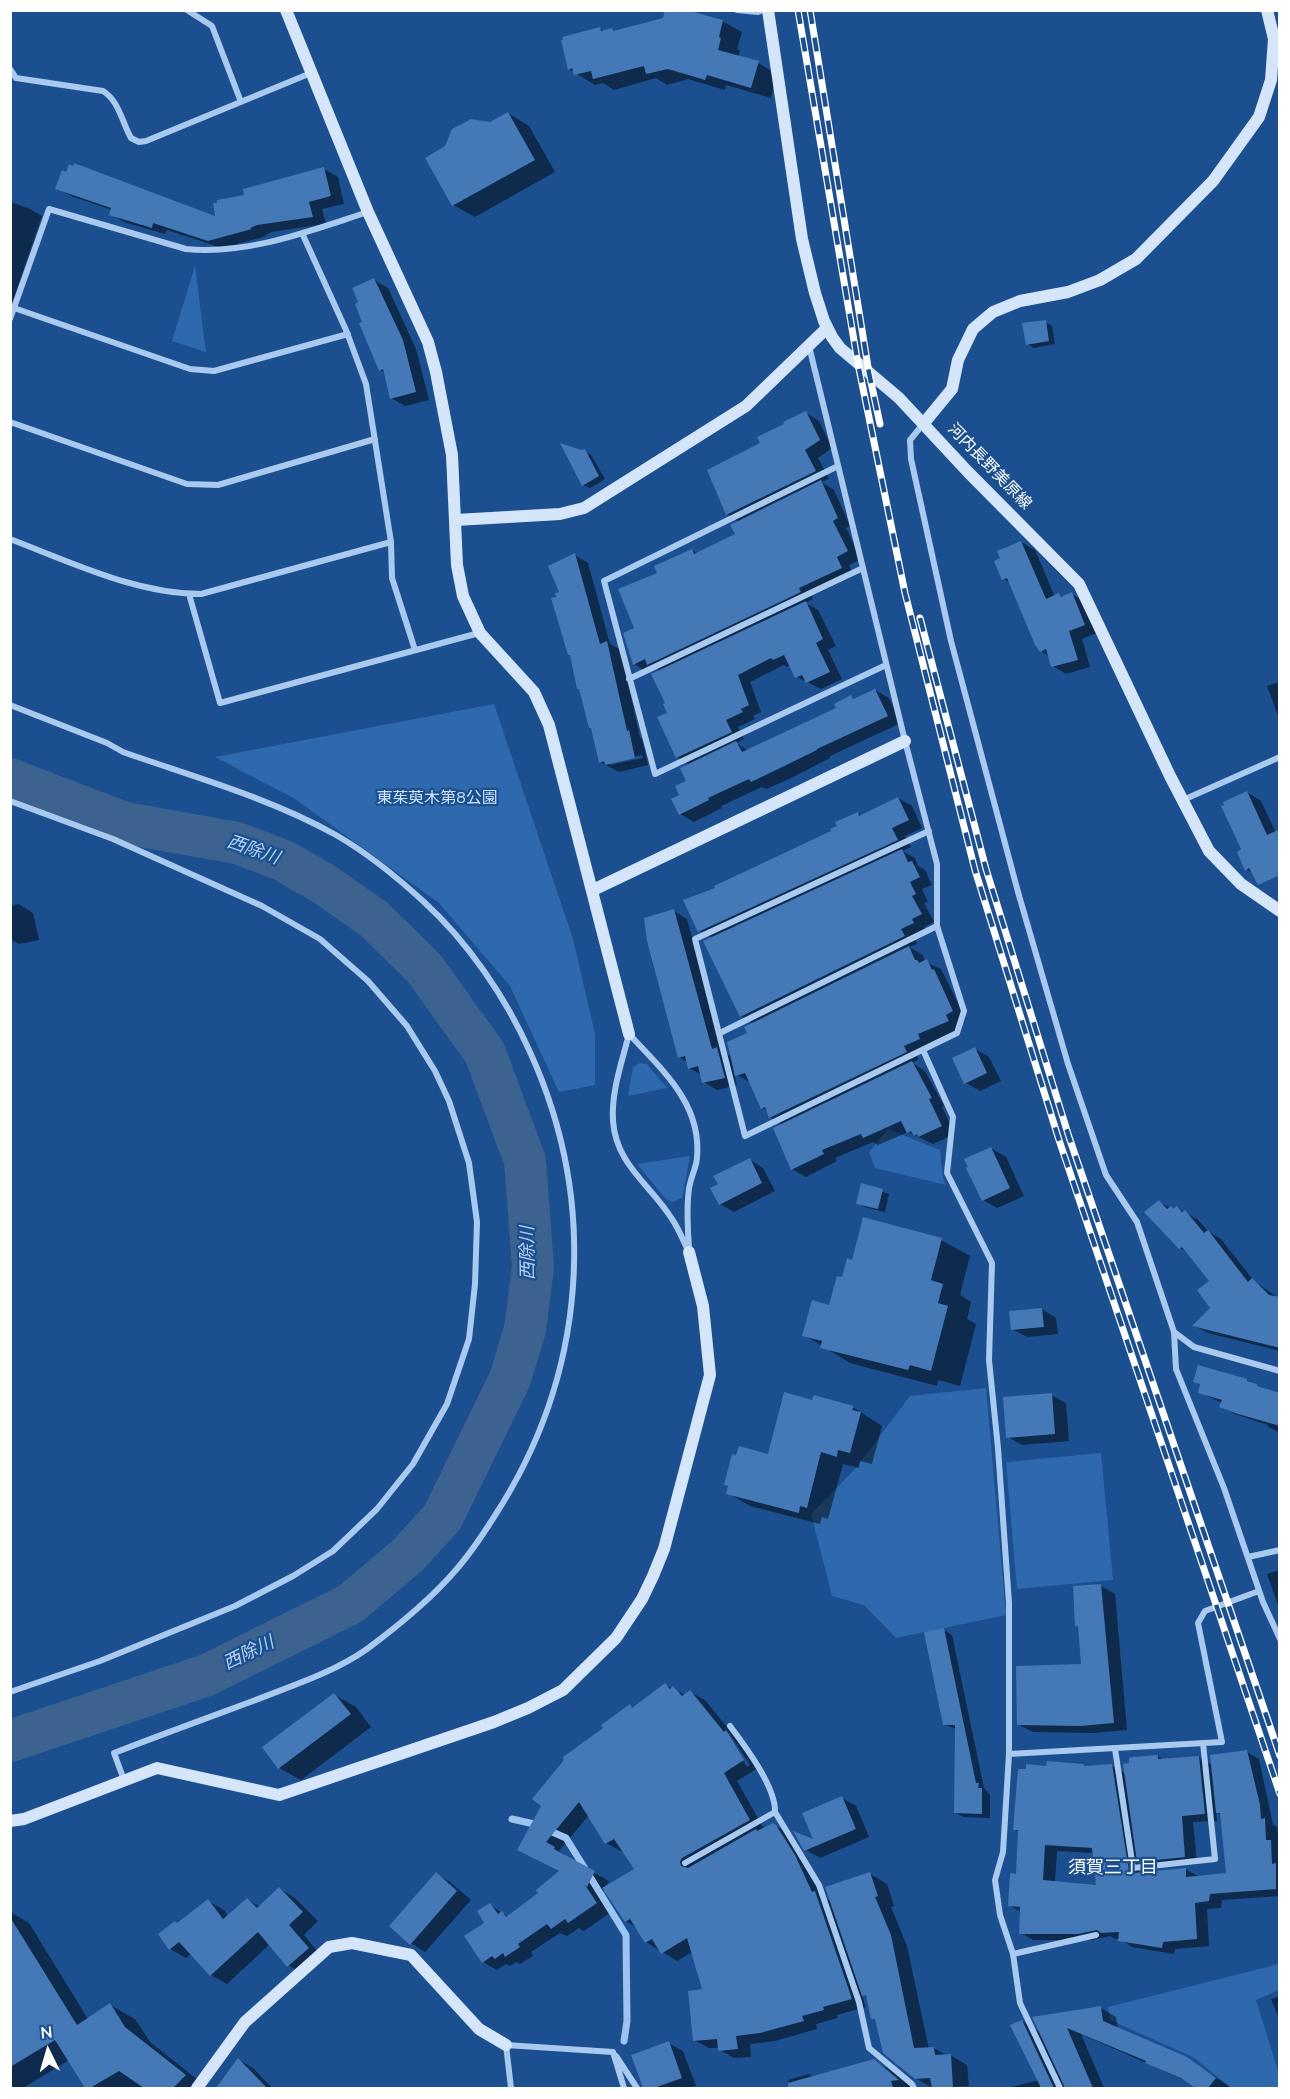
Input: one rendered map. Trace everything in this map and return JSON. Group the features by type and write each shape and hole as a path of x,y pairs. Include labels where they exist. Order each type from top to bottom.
{"street":[{"path":"187,10 212,26 241,102"},
{"path":"286,10 368,212 429,342 452,455 457,565 463,596 480,633 534,692 549,725 629,1034 679,1089 689,1108 697,1136 697,1159 689,1188 687,1215 689,1252"},
{"path":"737,10 744,12 763,10"},
{"name":"河内長野美原線","path":"768,10 802,239 815,293 827,328 840,348 890,389 1078,584 1209,851 1241,884 1280,911"},
{"path":"1267,10 1274,39 1271,80 1259,117 1213,181 1136,259 1100,280 1068,292 1020,301 993,312 973,329 958,360 952,389 910,440 911,459 951,641 1018,892 1068,1064 1106,1175 1137,1222 1174,1332 1176,1369 1224,1488 1259,1591 1280,1639"},
{"path":"10,69 16,78 103,91 115,102 132,138 139,142 312,73"},
{"path":"10,319 49,209 186,249 208,251 231,250 302,233 368,212"},
{"path":"302,233 348,334 366,384 391,542 392,578 415,650"},
{"path":"14,308 190,369 214,371 348,334"},
{"path":"456,520 560,514 584,508 746,406 827,328"},
{"path":"809,346 904,741 937,864 937,926 964,1011 957,1033 745,1136 695,939 928,831"},
{"path":"10,422 187,484 218,485 375,439"},
{"path":"838,466 604,581 655,774 886,666"},
{"path":"10,539 130,585 189,594 201,594 391,542"},
{"path":"629,679 863,568"},
{"path":"189,594 220,703 480,633"},
{"path":"10,705 107,743 123,752 259,800 309,822 338,836 367,856 425,903 472,956 518,1024 554,1110 571,1190 575,1240 574,1283 569,1329 558,1376 549,1408 533,1448 510,1493 472,1551 453,1573 402,1621 364,1650 331,1670 114,1753 124,1780"},
{"path":"593,890 904,741"},
{"path":"1182,800 1280,757"},
{"path":"10,801 112,838 262,906 320,939 360,974 407,1026 435,1071 449,1101 469,1163 477,1222 475,1284 469,1339 447,1404 413,1464 377,1509 333,1551 293,1576 235,1606 100,1661 10,1692"},
{"path":"720,1033 937,926"},
{"path":"10,1821 24,1819 158,1768 279,1795 502,1719 563,1690 616,1638 642,1599 664,1549 710,1375 704,1306 689,1252 672,1218 629,1167 618,1143 613,1121 615,1087 629,1034"},
{"path":"923,1050 953,1117 947,1173 992,1263 989,1360 1009,1603 1009,1754 1003,1852 995,1880 1000,1915 1013,1954 1020,2003 1060,2088"},
{"path":"1174,1332 1194,1347 1280,1371"},
{"path":"1248,1557 1280,1550"},
{"path":"1009,1754 1222,1742 1198,1623 1206,1611 1259,1591"},
{"path":"730,1726 750,1752 776,1801 775,1812 819,1885 859,2002 869,2048 914,2088"},
{"path":"1115,1749 1133,1868 1215,1859 1203,1743"},
{"path":"685,1863 775,1812"},
{"path":"1013,1954 1096,1935"},
{"path":"196,2088 245,2022 329,1947 352,1943 411,1955 478,2029 506,2045 613,2052"},
{"path":"506,2045 511,2088"},
{"path":"613,2052 624,2088"},
{"path":"613,2052 637,2088"}],"green space":[{"path":"195,266 206,352 172,341"},
{"name":"東茱萸木第8公園","path":"494,704 573,939 595,1034 595,1085 559,1092 510,986 439,903 295,799 215,757"},
{"path":"640,1063 647,1064 667,1088 628,1096 633,1067"},
{"path":"888,1129 940,1150 946,1185 875,1168 869,1152"},
{"path":"690,1156 682,1198 673,1202 666,1199 637,1164"},
{"path":"986,1388 1006,1615 896,1638 864,1605 832,1596 811,1514 855,1469 910,1396"},
{"path":"1101,1453 1113,1580 1017,1589 1006,1462"},
{"path":"1279,1964 1279,1990 1256,2000 1279,2074 1279,2088 1231,2088 1193,2057 1110,2020 1108,2007"}],"building":[{"path":"665,10 686,10 723,20 718,50 759,61 751,88 707,75 705,80 668,69 646,74 644,66 593,79 591,71 574,75 572,68 568,70 562,37 600,27 601,31 612,28 613,31 663,18"},
{"path":"508,112 535,160 452,206 425,158 445,146 452,129 471,119 490,122"},
{"path":"74,163 215,216 213,203 217,203 217,200 244,195 243,189 324,167 331,196 309,202 313,217 257,225 250,228 252,229 208,241 153,223 152,228 109,215 111,208 55,189 62,170 66,172 69,164 73,166"},
{"path":"374,278 403,340 416,392 390,399 383,369 379,371 359,323 362,322 355,304 358,302 352,288"},
{"path":"1046,320 1049,341 1026,345 1022,323"},
{"path":"806,411 820,440 805,450 816,471 726,515 707,470 760,443 757,437"},
{"path":"560,443 581,450 585,449 599,476 582,486"},
{"path":"821,480 838,518 833,521 848,551 837,557 842,568 799,588 801,592 647,665 645,659 633,665 623,633 634,628 618,589 657,573 654,566 692,549 694,554 735,534 730,525"},
{"path":"1021,541 1046,599 1059,593 1061,597 1072,592 1085,625 1069,631 1078,660 1051,667 1046,649 1040,652 1035,645 1007,578 1002,580 994,561 1000,558 997,551"},
{"path":"575,553 600,644 607,641 635,758 605,765 604,761 599,763 591,728 589,728 579,689 577,689 570,655 568,655 551,598 556,597 555,593 559,592 548,566"},
{"path":"806,601 823,639 816,643 830,672 806,683 802,675 795,678 784,655 773,660 771,658 738,675 749,705 741,709 743,712 726,720 732,732 676,758 657,717 667,713 663,704 665,703 651,674"},
{"path":"875,689 888,716 751,782 749,779 708,798 709,800 679,815 671,799 679,795 675,786 686,781 680,768 736,741 742,752 836,708 834,704 851,695 853,699"},
{"path":"1247,791 1267,835 1280,829 1280,875 1258,885 1249,868 1245,871 1237,852 1241,849 1221,806 1224,805 1223,802"},
{"path":"898,797 909,820 892,828 898,840 698,932 683,900 715,888 714,886 831,831 830,829 837,826 835,822 858,812 859,816"},
{"path":"902,849 908,862 912,861 920,877 910,882 916,894 912,896 922,914 912,919 914,923 901,929 905,936 740,1017 703,941"},
{"path":"674,909 712,1049 717,1047 725,1078 702,1083 698,1066 688,1069 685,1056 678,1058 647,941 644,918"},
{"path":"909,946 915,960 919,963 927,959 932,970 934,969 953,1011 946,1015 949,1021 918,1034 920,1039 904,1046 907,1052 769,1118 765,1107 761,1109 745,1073 735,1076 727,1042 747,1033 744,1027"},
{"path":"975,1047 987,1073 964,1084 952,1058"},
{"path":"912,1061 932,1098 929,1099 942,1126 918,1137 917,1134 914,1136 911,1131 907,1133 901,1121 863,1138 861,1134 822,1150 824,1154 791,1170 773,1128"},
{"path":"991,1147 1010,1188 982,1201 964,1159"},
{"path":"750,1158 762,1183 719,1205 710,1188 718,1184 713,1176"},
{"path":"861,1183 883,1189 878,1209 856,1204"},
{"path":"1159,1200 1167,1209 1177,1206 1182,1212 1185,1210 1204,1233 1208,1230 1248,1282 1252,1278 1269,1295 1280,1297 1280,1348 1192,1326 1210,1308 1197,1290 1209,1281 1182,1247 1179,1249 1144,1212"},
{"path":"863,1217 942,1238 931,1280 943,1284 938,1303 948,1306 931,1371 910,1365 908,1370 820,1348 822,1341 802,1336 812,1300 829,1305 837,1276 842,1277 847,1258 852,1260"},
{"path":"1042,1308 1044,1327 1011,1330 1009,1311"},
{"path":"1198,1365 1247,1379 1257,1386 1280,1393 1280,1426 1219,1407 1222,1400 1198,1393 1200,1384 1193,1382"},
{"path":"784,1392 812,1400 814,1395 854,1406 852,1410 861,1412 850,1453 838,1450 837,1457 821,1452 807,1508 800,1506 799,1513 726,1494 728,1486 724,1485 732,1454 736,1455 739,1446 768,1454"},
{"path":"1052,1393 1055,1434 1006,1438 1003,1397"},
{"path":"1101,1584 1114,1723 1080,1726 1017,1725 1016,1666 1081,1664 1078,1626 1075,1626 1073,1586"},
{"path":"944,1628 976,1783 979,1783 978,1788 982,1788 982,1814 954,1813 955,1725 943,1725 924,1632"},
{"path":"665,1683 670,1689 673,1686 682,1696 690,1690 724,1732 726,1730 744,1760 724,1773 750,1820 682,1858 681,1866 688,1868 756,1829 757,1831 773,1823 776,1825 795,1855 812,1892 815,1891 852,1999 802,2016 804,2021 760,2033 736,2036 738,2049 718,2051 717,2039 693,2041 688,1991 702,1989 687,1938 661,1954 652,1939 645,1943 630,1919 625,1922 602,1888 634,1869 614,1839 605,1844 579,1802 546,1842 555,1847 554,1849 595,1871 587,1887 585,1885 597,1903 568,1923 565,1919 551,1929 547,1924 518,1944 520,1947 505,1957 503,1953 495,1959 492,1956 482,1963 464,1936 484,1923 477,1911 490,1903 498,1914 502,1911 506,1917 538,1893 536,1890 559,1871 517,1850 541,1806 532,1799 564,1760 563,1757 603,1728 601,1725 630,1704 632,1708"},
{"path":"334,1693 351,1714 278,1769 262,1747"},
{"path":"1247,1750 1260,1805 1261,1819 1265,1818 1266,1840 1271,1840 1272,1864 1276,1863 1276,1889 1210,1894 1209,1901 1195,1903 1197,1939 1163,1942 1162,1948 1118,1941 1119,1932 1101,1933 1097,1930 1078,1934 1019,1934 1020,1907 1008,1906 1010,1873 1016,1874 1018,1830 1013,1830 1018,1769 1026,1769 1026,1764 1046,1766 1047,1761 1084,1764 1084,1766 1112,1764 1129,1871 1134,1873 1186,1868 1186,1877 1226,1873 1220,1813 1216,1813 1210,1755","holes":["1045,1845 1092,1848 1096,1885 1043,1880"]},
{"path":"1158,1755 1158,1759 1199,1756 1205,1814 1182,1816 1185,1857 1137,1862 1123,1764 1129,1763 1129,1758"},
{"path":"842,1796 856,1829 804,1851 793,1831 813,1839 802,1813"},
{"path":"436,1872 457,1891 410,1945 389,1926"},
{"path":"870,1872 878,1896 875,1897 891,1935 914,2048 934,2047 935,2055 951,2054 953,2088 932,2088 930,2078 915,2079 883,2053 875,2019 871,2019 866,1995 862,1996 825,1887"},
{"path":"279,1887 303,1912 289,1925 309,1948 287,1967 258,1932 210,1976 179,1942 169,1950 158,1934 175,1921 177,1923 208,1899 223,1919 247,1898 257,1908"},
{"path":"10,1917 77,2025 110,2003 125,2027 186,2075 173,2088 144,2088 119,2071 90,2088 85,2088 55,2040 10,2067"},
{"path":"1101,2006 1103,2021 1187,2057 1216,2078 1208,2088 1195,2088 1181,2078 1145,2063 1146,2061 1067,2028 1093,2088 1065,2088 1032,2017"},
{"path":"1022,2020 1054,2088 1041,2088 1010,2025"},
{"path":"669,2041 682,2078 654,2088 643,2088 631,2055"},
{"path":"238,2058 267,2088 216,2088"},
{"path":"874,2059 899,2080 891,2081 893,2088 788,2088 788,2083"}],"waterway":[{"name":"西除川","path":"10,779 125,823 237,843 284,861 324,884 374,919 424,968 485,1053 525,1161 533,1267 525,1329 510,1379 442,1518 407,1556 350,1604 207,1675 10,1741"},
{"path":"512,1819 534,1824 566,1838 626,1935 627,2021 624,2041"}],"railway":[{"path":"798,10 858,364 905,593 975,870 1059,1140 1280,1794"},
{"path":"810,10 869,373 880,424"},
{"path":"920,618 986,869 1069,1137 1280,1756"}],"district":[{"name":"須賀三丁目","path":"1113,1869"}]}
